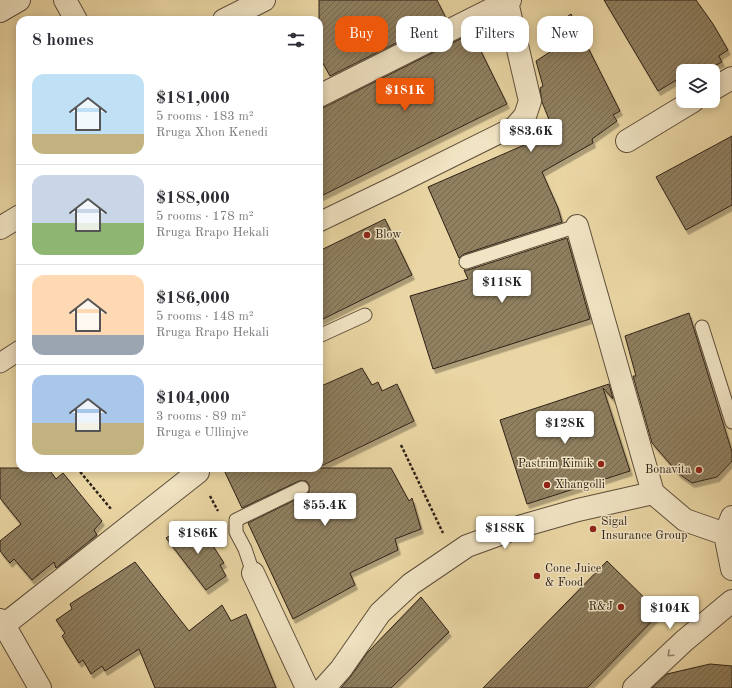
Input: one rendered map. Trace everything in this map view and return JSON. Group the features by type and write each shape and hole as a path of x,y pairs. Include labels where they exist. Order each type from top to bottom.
{"street":[{"path":"0,10 19,0"},
{"path":"65,0 74,16"},
{"path":"232,16 264,0"},
{"path":"323,94 508,1 530,101 525,116 517,125 323,220"},
{"path":"720,85 732,78"},
{"path":"628,140 681,108"},
{"path":"0,228 16,218"},
{"path":"577,226 653,493 685,520 728,526 732,568"},
{"path":"0,363 16,353"},
{"path":"40,688 2,623 126,529 195,472"},
{"path":"324,688 340,669 380,613 411,584 467,546 522,526 578,510 653,493"},
{"path":"252,573 307,688"},
{"path":"634,688 684,641 732,601"}],"lane":[{"path":"466,262 577,226"},
{"path":"323,334 365,315"},
{"path":"702,327 732,422"},
{"path":"252,573 245,549 236,532 236,520 302,488"}],"path":[{"path":"401,445 454,555"},
{"path":"80,472 126,529"},
{"path":"198,472 219,513"}],"building":[{"path":"319,0 437,0 445,16 396,16 396,43 388,47 388,16 335,16 335,52 378,52 330,76 323,63 323,16 319,16"},
{"path":"604,0 696,0 713,24 728,50 719,56 722,62 718,64 676,64 676,80 658,91"},
{"path":"461,39 461,52 481,52 507,104 323,195 323,107 434,52 453,52 453,43"},
{"path":"550,52 590,52 620,111 613,115 617,121 592,139 593,143 542,172 558,208 562,222 464,254 459,258 428,187 554,132 542,102 540,88 543,86 536,61"},
{"path":"732,136 732,205 686,230 656,177"},
{"path":"385,219 412,275 323,319 323,249"},
{"path":"567,238 590,319 433,369 410,296 468,279 464,270"},
{"path":"689,313 732,452 732,461 717,477 692,483 679,474 652,443 633,376 636,376 625,336"},
{"path":"362,368 372,385 378,382 382,391 397,384 414,421 323,465 323,385"},
{"path":"609,384 613,399 603,388 630,471 527,504 500,420"},
{"path":"0,468 16,468 16,472 51,472 56,479 63,473 102,521 94,530 97,535 56,568 54,562 32,580 14,559 10,563 0,551 0,541 21,524 0,498"},
{"path":"323,468 391,468 409,501 412,498 421,529 395,539 398,550 350,573 355,585 293,619 248,523 305,495 309,492 309,485 306,481 299,481 242,508 225,472 323,472"},
{"path":"192,522 202,538 206,535 224,563 220,565 226,576 206,590 166,538"},
{"path":"607,561 660,613 587,688 483,688"},
{"path":"135,562 189,631 222,605 231,621 246,614 276,688 155,688 139,649 105,671 102,666 91,674 83,660 79,663 62,636 65,633 56,620 72,609 70,604"},
{"path":"421,597 449,632 391,688 341,688 367,653"},
{"path":"710,664 732,666 732,688 652,688 667,674"}],"place":[{"name":"Blow","path":"367,235"},
{"name":"Pastrim Kimik","path":"601,464"},
{"name":"Bonavita","path":"699,470"},
{"name":"Xhangolli","path":"547,485"},
{"name":"Sigal Insurance Group","path":"593,529"},
{"name":"Cone Juice & Food","path":"537,576"},
{"name":"R&J","path":"621,607"}]}
